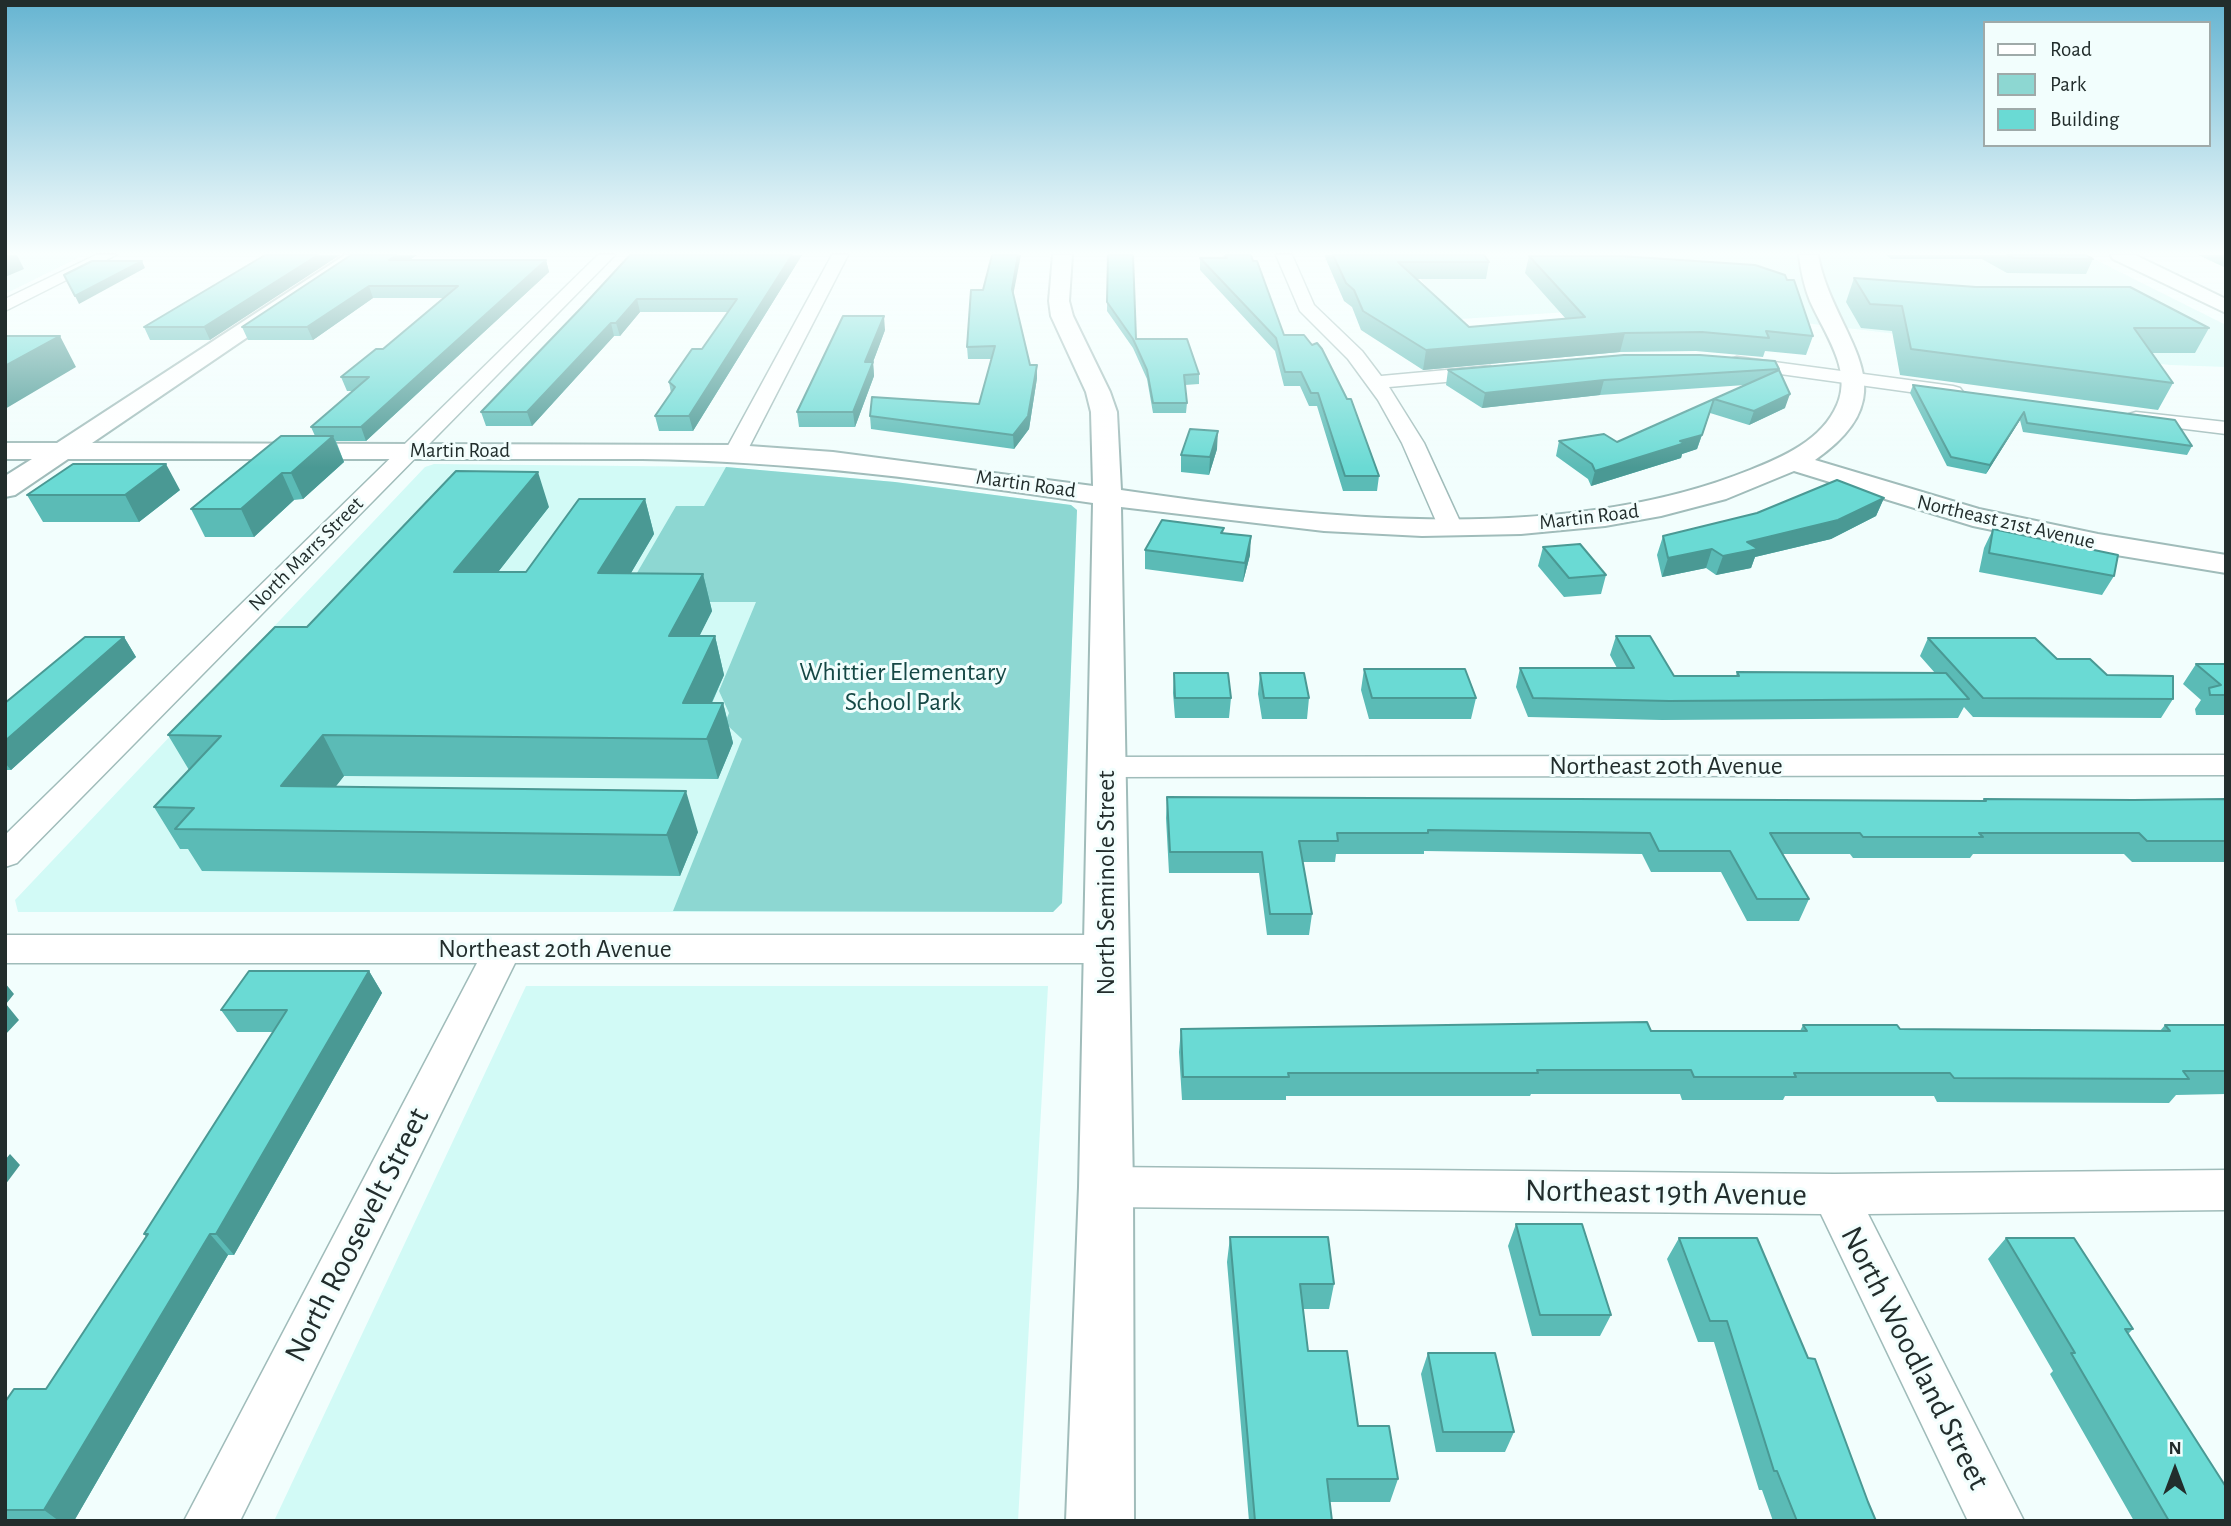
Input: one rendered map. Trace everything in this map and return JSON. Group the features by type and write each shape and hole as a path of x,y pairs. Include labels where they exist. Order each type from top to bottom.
{"street":[{"path":"5,489 251,326"},
{"name":"North Marrs Street","path":"5,855 535,326"},
{"path":"735,453 802,326"},
{"name":"North Seminole Street","path":"1067,326 1098,392 1104,412 1106,1186 1100,1521"},
{"path":"1326,326 1355,355 1377,382 1413,443 1451,528"},
{"path":"1833,326 1845,348 1854,377"},
{"path":"1720,362 1971,394"},
{"path":"1377,382 1504,371"},
{"name":"Martin Road","path":"5,452 410,450 735,453 887,466 1314,523 1451,528 1548,523 1644,510 1729,489 1815,447 1842,420 1853,396 1854,377"},
{"path":"2113,415 2226,428"},
{"name":"Northeast 21st Avenue","path":"1791,461 1973,517 2098,543 2226,564"},
{"name":"Northeast 20th Avenue","path":"1105,767 2226,765"},
{"name":"Northeast 20th Avenue","path":"5,949 1106,949"},
{"name":"North Roosevelt Street","path":"211,1521 503,949"},
{"name":"Northeast 19th Avenue","path":"1106,1186 1834,1194 2226,1190"},
{"name":"North Woodland Street","path":"1834,1194 1997,1521"}],"shaded area":[{"path":"1831,326 2226,326 2226,367 2170,365"},
{"path":"434,464 726,467 895,482 1071,505 1077,510 1062,903 1053,912 18,912 15,900 425,467"},
{"path":"526,986 1048,986 1018,1521 274,1521"}],"green space":[{"name":"Whittier Elementary School Park","path":"726,467 895,482 1071,505 1077,510 1062,903 1053,912 673,911 742,739 725,723 729,713 719,691 756,602 620,602 676,506 704,506"}],"building":[{"path":"145,326 205,326 204,327"},
{"path":"243,326 308,326 307,327"},
{"path":"410,326 473,326 361,427 311,427 369,377 341,377 376,349 383,349"},
{"path":"564,326 608,326 527,412 481,412"},
{"path":"718,326 746,326 689,416 655,416 675,387 669,382 692,349 702,349"},
{"path":"838,326 880,326 865,362 873,362 853,412 797,412"},
{"path":"968,326 1021,326 1030,365 1037,365 1028,416 1013,435 870,416 872,397 979,404 995,346 967,347"},
{"path":"1124,326 1136,326 1136,339 1187,339 1199,374 1184,375 1187,403 1153,403 1147,370"},
{"path":"1265,326 1281,326 1284,335 1304,335 1312,345 1317,343 1322,349 1347,399 1351,399 1379,476 1345,476 1318,393 1311,393 1301,372 1285,372 1276,338"},
{"path":"1388,326 1810,326 1813,336 1766,331 1769,338 1702,332 1625,333 1426,350"},
{"path":"1906,326 2209,328 2134,328 2173,383 1911,349"},
{"path":"5,336 60,336 5,366"},
{"path":"1624,355 1700,355 1775,361 1779,369 1604,380 1485,393 1448,370"},
{"path":"1779,370 1790,394 1754,411 1714,399 1702,435 1680,441 1685,443 1595,471 1592,464 1559,441 1604,434 1617,442"},
{"path":"1913,385 2175,420 2192,446 2027,423 2024,412 1990,465 1951,457"},
{"path":"1190,429 1218,431 1210,457 1181,455"},
{"path":"281,436 333,436 291,473 282,473 241,509 191,509"},
{"path":"73,464 166,464 125,495 27,495"},
{"path":"456,471 538,472 454,572 526,572 579,499 645,499 598,573 703,574 669,636 715,636 683,703 723,703 707,739 323,735 281,786 686,791 667,835 175,829 194,808 154,807 221,736 168,735 275,627 307,627"},
{"path":"1837,480 1884,498 1838,520 1747,542 1758,549 1723,556 1712,549 1668,558 1663,536 1757,513"},
{"path":"1162,520 1224,528 1221,533 1251,536 1245,563 1145,550"},
{"path":"1993,529 2118,555 2114,576 1989,553"},
{"path":"1580,544 1606,575 1569,578 1543,547"},
{"path":"1616,636 1650,636 1674,676 1739,676 1737,672 1946,673 1969,699 1669,701 1533,698 1520,668 1634,668"},
{"path":"85,637 124,637 5,741 5,703"},
{"path":"1928,638 2035,638 2057,659 2090,659 2107,675 2173,676 2173,699 1983,698"},
{"path":"2196,664 2226,664 2226,695 2210,695 2209,688 2221,685"},
{"path":"1364,669 1465,669 1476,698 1372,698"},
{"path":"1174,673 1228,673 1231,698 1175,698"},
{"path":"1260,673 1304,673 1309,698 1264,698"},
{"path":"1167,797 1986,801 1984,799 2226,799 2226,841 2147,841 2139,833 1979,833 1983,837 1863,837 1860,833 1770,833 1809,899 1757,899 1730,851 1659,851 1650,833 1428,830 1428,833 1337,833 1338,841 1299,841 1312,914 1270,914 1262,852 1170,852"},
{"path":"249,971 369,971 216,1234 210,1234 44,1510 5,1510 5,1402 14,1389 46,1389 148,1234 144,1234 287,1010 221,1010"},
{"path":"1647,1022 1651,1031 1807,1031 1803,1025 1897,1025 1900,1029 2170,1031 2165,1025 2226,1025 2226,1071 2183,1071 2189,1079 1954,1078 1950,1073 1794,1073 1796,1077 1694,1077 1691,1070 1288,1073 1289,1077 1183,1077 1181,1029"},
{"path":"1516,1224 1582,1224 1611,1315 1540,1315"},
{"path":"1230,1237 1328,1237 1334,1284 1300,1284 1308,1351 1347,1351 1358,1426 1389,1426 1398,1479 1327,1479 1332,1521 1255,1521"},
{"path":"1679,1238 1757,1238 1808,1358 1815,1359 1876,1521 1797,1521 1777,1471 1774,1471 1727,1321 1710,1321"},
{"path":"2006,1238 2074,1238 2133,1329 2125,1329 2226,1487 2226,1521 2169,1521 2071,1353 2075,1353"},
{"path":"1428,1353 1495,1353 1514,1432 1443,1432"}]}
